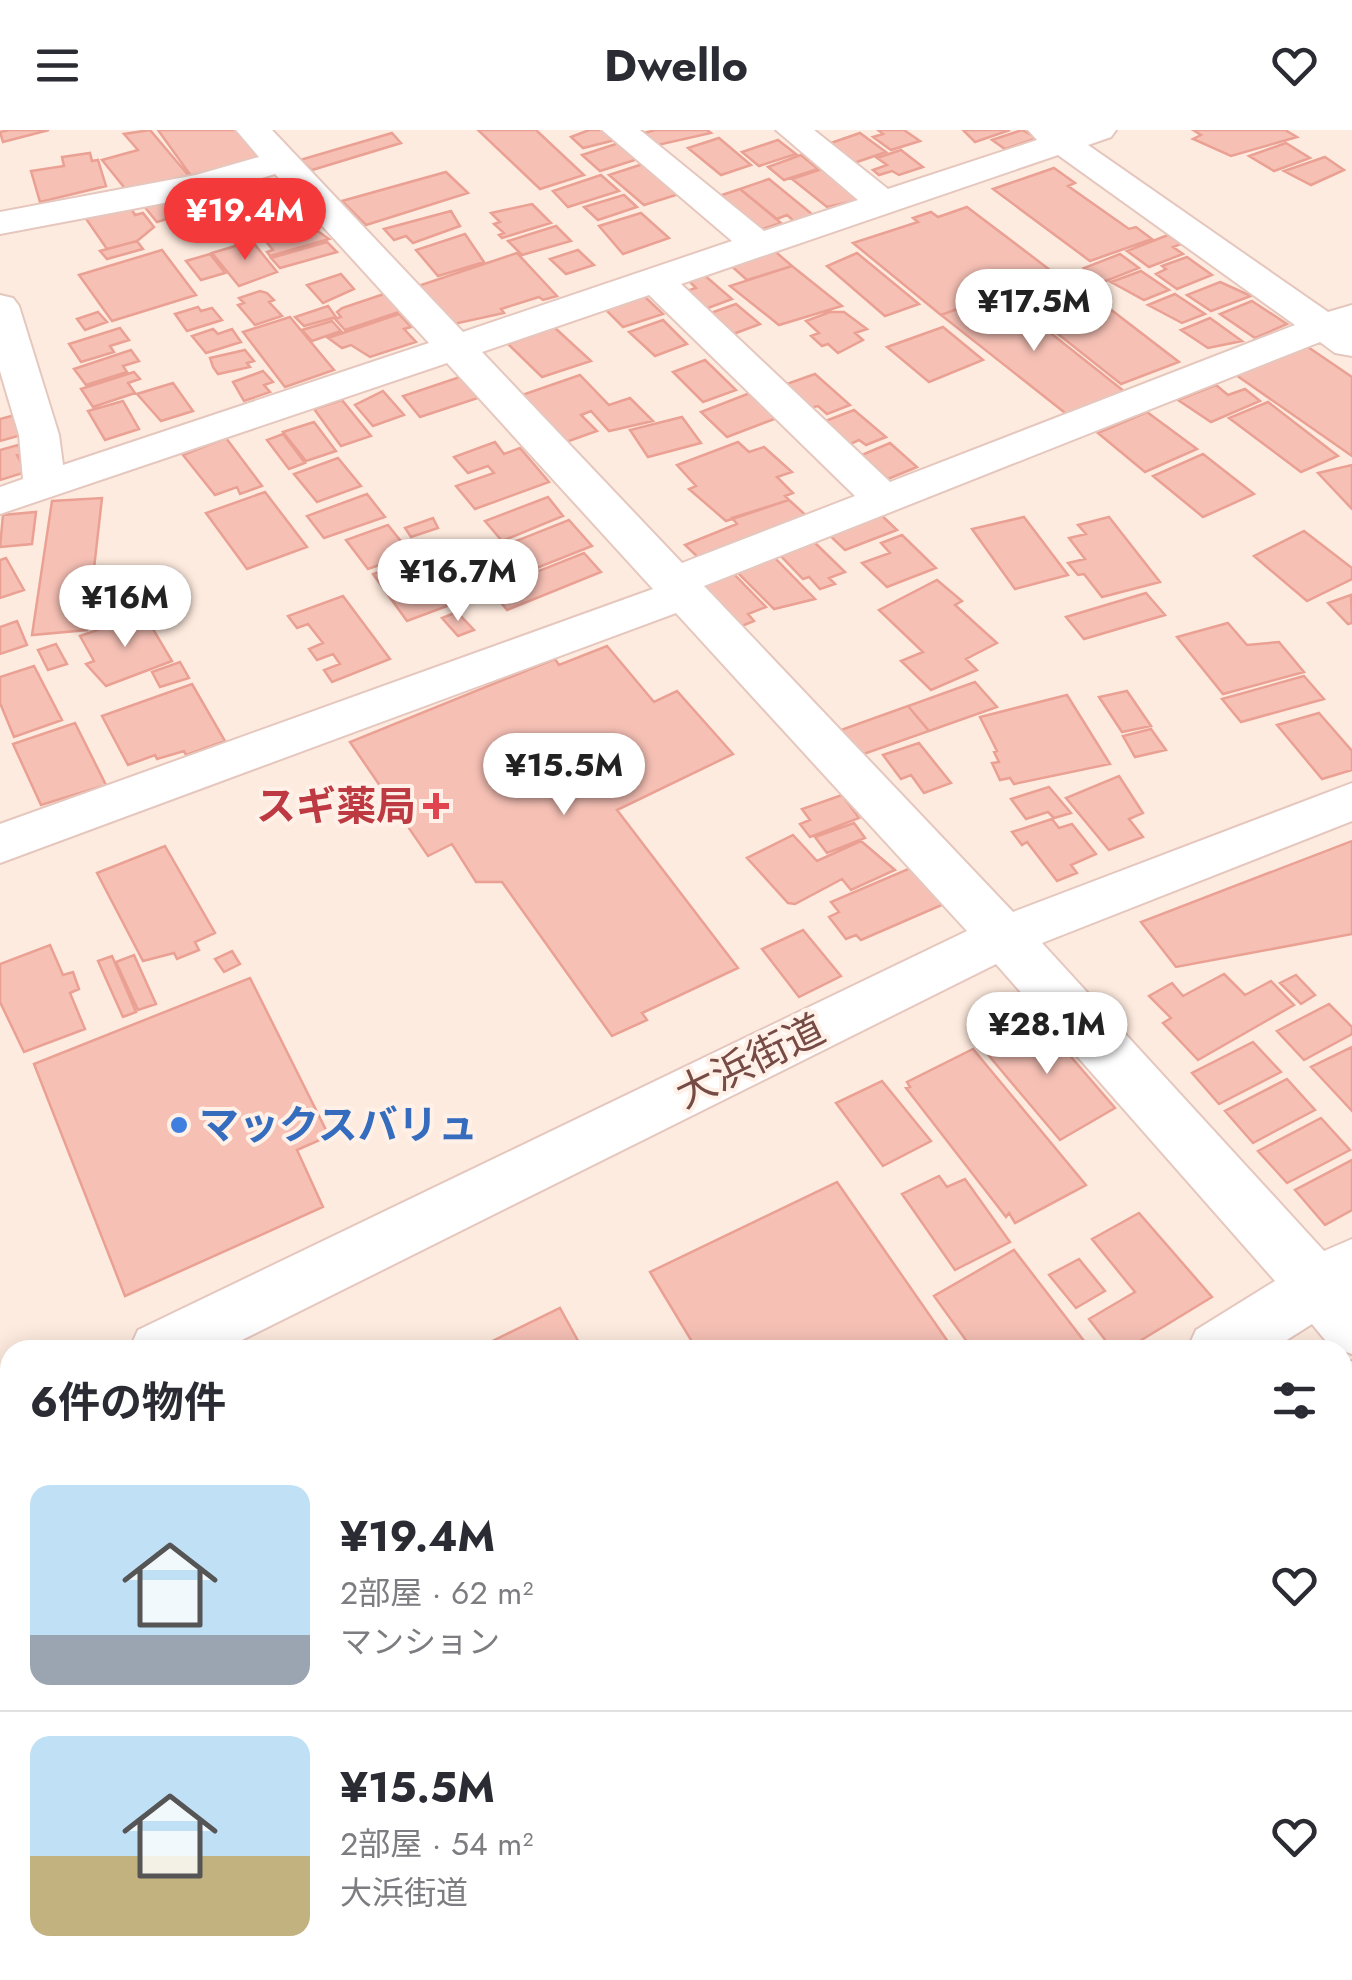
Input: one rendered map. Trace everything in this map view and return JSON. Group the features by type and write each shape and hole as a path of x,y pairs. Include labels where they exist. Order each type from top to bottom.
{"street":[{"path":"253,130 1002,938 1340,1294 1240,1340"},
{"path":"619,130 760,246"},
{"path":"812,133 886,204"},
{"path":"0,501 886,204 1069,134 1343,330"},
{"path":"0,223 201,185 283,161"},
{"path":"656,280 884,500"},
{"path":"0,306 39,435 45,488"},
{"path":"0,844 678,588 884,500 1343,330"},
{"name":"大浜街道","path":"180,1340 1002,938 1352,801"}],"building":[{"path":"49,130 3,142 0,132"},
{"path":"150,130 189,176 128,192 102,160 138,150 124,134"},
{"path":"158,130 236,130 264,160 194,180"},
{"path":"478,130 536,130 584,175 540,189"},
{"path":"589,130 605,130 615,140 583,148 571,137"},
{"path":"878,130 904,130 920,141 891,150 873,137 883,134"},
{"path":"963,130 1010,130 975,142"},
{"path":"1022,130 1037,138 1005,149 992,140"},
{"path":"1193,130 1285,130 1297,137 1231,156 1193,139 1201,135"},
{"path":"392,133 401,143 312,170 300,160"},
{"path":"644,133 711,133 658,145"},
{"path":"860,133 886,152 854,163 828,144"},
{"path":"719,138 751,165 721,175 688,148"},
{"path":"778,140 796,154 759,166 742,152"},
{"path":"619,143 638,159 600,171 582,155"},
{"path":"1286,143 1310,158 1274,171 1249,156"},
{"path":"901,150 923,167 899,175 892,171 879,175 873,170 887,165 877,158"},
{"path":"90,153 92,161 98,160 106,186 40,202 31,171 64,166 62,157"},
{"path":"801,155 818,169 784,180 768,167"},
{"path":"1325,157 1344,170 1311,185 1284,171"},
{"path":"643,164 679,194 644,205 609,175"},
{"path":"1054,168 1075,183 1068,186 1129,229 1136,227 1152,239 1090,261 993,189"},
{"path":"822,169 863,199 827,207 792,179"},
{"path":"446,172 468,193 366,225 342,201"},
{"path":"601,175 619,191 568,207 553,191"},
{"path":"255,177 266,189 215,204 203,189"},
{"path":"769,179 813,215 794,221 787,215 777,219 740,189"},
{"path":"277,189 297,204 228,224 213,207"},
{"path":"740,189 781,223 762,229 719,196"},
{"path":"624,195 637,207 598,220 584,207"},
{"path":"169,197 183,214 157,222 143,205"},
{"path":"532,204 551,223 502,238 499,235 504,233 494,224 500,222 491,213"},
{"path":"129,205 135,215 143,213 154,227 137,241 107,249 82,213"},
{"path":"967,207 1054,273 941,315 853,243 918,222 913,218 931,212 938,217"},
{"path":"288,209 301,224 257,237 245,222"},
{"path":"451,211 460,226 413,243 406,236 394,240 384,229"},
{"path":"641,213 669,238 623,254 599,226"},
{"path":"309,225 329,239 270,256 267,252 273,250 263,238"},
{"path":"556,226 571,241 522,255 508,241"},
{"path":"465,234 484,262 438,276 416,250"},
{"path":"1168,235 1181,244 1173,247 1183,254 1149,267 1127,251"},
{"path":"137,241 143,249 107,259 100,251"},
{"path":"252,241 277,272 239,286 212,253"},
{"path":"327,242 337,252 280,268 271,258"},
{"path":"770,247 792,266 747,280 727,262"},
{"path":"162,250 196,295 112,321 79,275"},
{"path":"578,250 594,265 566,274 550,259"},
{"path":"517,253 557,296 543,300 539,297 501,309 504,313 454,324 418,286"},
{"path":"857,253 919,304 885,316 827,266"},
{"path":"210,254 225,273 201,280 186,261"},
{"path":"1120,254 1139,268 1103,282 1084,268"},
{"path":"1187,257 1212,275 1177,289 1156,274 1166,269 1162,266"},
{"path":"792,266 842,306 779,325 730,286"},
{"path":"1141,271 1169,290 1144,300 1111,282"},
{"path":"341,274 354,289 323,303 307,285"},
{"path":"703,274 732,299 700,311 680,293 696,288 688,280"},
{"path":"1058,277 1064,282 1071,279 1179,362 1121,384 1009,295"},
{"path":"1220,282 1251,296 1211,311 1187,295"},
{"path":"260,291 274,300 269,302 282,316 255,325 238,305 244,303 239,298"},
{"path":"1000,293 1125,392 1069,416 941,315"},
{"path":"384,294 405,310 345,330 335,319 341,317 337,312 342,308"},
{"path":"1175,294 1205,314 1182,323 1148,305"},
{"path":"644,296 663,314 623,327 605,309"},
{"path":"1252,301 1287,324 1255,338 1220,314"},
{"path":"736,304 760,324 728,336 705,315"},
{"path":"328,306 336,317 304,326 295,317"},
{"path":"198,307 201,311 212,308 222,320 187,331 175,314"},
{"path":"98,312 107,322 85,330 77,319"},
{"path":"830,312 844,312 867,329 855,333 863,340 838,353 828,344 822,346 811,336 819,333 806,321"},
{"path":"399,314 411,327 404,329 416,342 370,357 351,345 342,348 328,338"},
{"path":"290,317 334,370 285,387 243,332"},
{"path":"1210,318 1242,341 1208,348 1181,330"},
{"path":"663,320 687,344 655,356 629,332"},
{"path":"332,321 341,331 312,341 302,330"},
{"path":"554,327 591,361 542,377 508,344"},
{"path":"943,327 983,360 929,382 887,347"},
{"path":"120,328 129,340 110,346 114,352 81,362 69,344"},
{"path":"213,329 218,334 232,329 241,342 206,353 192,336"},
{"path":"1305,345 1352,377 1352,456 1236,375"},
{"path":"131,350 139,361 123,366 127,372 86,385 74,369"},
{"path":"245,350 254,361 247,363 250,367 218,374 213,367 210,358"},
{"path":"705,360 736,390 703,402 673,372"},
{"path":"263,371 273,382 264,385 270,392 244,401 233,382"},
{"path":"134,372 140,379 128,383 135,393 93,407 81,389"},
{"path":"815,374 850,405 827,414 818,406 810,408 784,385"},
{"path":"580,375 609,405 630,398 653,421 609,431 591,411 581,415 597,431 566,442 522,395"},
{"path":"460,377 478,398 420,417 403,396"},
{"path":"173,383 193,411 161,421 137,394"},
{"path":"1216,385 1228,395 1245,389 1260,401 1211,422 1178,400"},
{"path":"383,391 404,415 373,426 355,405"},
{"path":"750,393 777,418 727,437 701,412"},
{"path":"342,400 371,436 341,446 314,409"},
{"path":"123,401 139,429 105,440 88,411"},
{"path":"1268,402 1338,456 1301,472 1229,418"},
{"path":"854,410 886,437 866,445 859,440 848,445 823,422"},
{"path":"1147,412 1197,449 1145,472 1098,433"},
{"path":"15,415 25,434 0,441 0,419"},
{"path":"682,417 701,443 648,457 630,430"},
{"path":"314,422 336,451 306,461 283,432"},
{"path":"283,434 305,463 289,469 267,440"},
{"path":"226,438 262,486 240,494 237,487 215,495 183,455"},
{"path":"495,442 504,454 520,448 549,482 475,509 456,486 494,473 488,466 468,473 454,457"},
{"path":"738,442 749,452 764,447 792,472 777,477 793,493 785,496 789,500 726,521 689,489 696,486 677,465"},
{"path":"890,443 917,467 888,479 862,455"},
{"path":"18,445 22,454 17,455 26,472 0,480 0,450"},
{"path":"1203,454 1254,494 1203,517 1153,476"},
{"path":"338,458 361,486 317,502 294,474"},
{"path":"1352,465 1352,509 1318,473"},
{"path":"265,492 307,547 247,569 206,513"},
{"path":"367,494 385,517 324,538 307,516"},
{"path":"548,497 563,516 502,541 485,521"},
{"path":"102,498 87,630 32,635 52,501"},
{"path":"789,500 810,519 703,562 685,545 737,524 732,518"},
{"path":"876,510 897,530 845,550 825,531"},
{"path":"36,512 32,544 0,547 3,515"},
{"path":"1024,517 1068,575 1015,589 972,529"},
{"path":"1109,517 1160,582 1102,597 1084,574 1078,575 1068,563 1085,559 1069,538 1086,534 1078,525"},
{"path":"433,518 438,528 411,537 405,528"},
{"path":"569,520 592,546 519,575 496,549"},
{"path":"388,525 411,554 368,569 346,540"},
{"path":"1304,531 1352,568 1352,579 1307,601 1254,556"},
{"path":"902,535 936,568 887,587 862,563 890,553 881,543"},
{"path":"811,539 845,572 829,578 835,584 820,589 809,577 803,579 777,552"},
{"path":"584,553 601,572 507,610 491,590"},
{"path":"772,555 815,599 774,609 738,573"},
{"path":"6,558 24,590 0,598 0,560"},
{"path":"414,559 450,605 407,621 373,574"},
{"path":"492,570 499,579 468,590 462,581"},
{"path":"731,571 766,607 748,614 754,621 737,628 697,585"},
{"path":"937,580 962,601 955,605 997,643 966,659 977,670 931,690 901,661 923,652 879,610"},
{"path":"1146,593 1165,615 1084,639 1066,617"},
{"path":"1351,595 1352,623 1348,624 1328,603"},
{"path":"343,596 390,659 332,682 324,670 340,664 333,654 317,660 309,649 323,643 308,624 297,628 288,616"},
{"path":"457,612 474,630 458,636 442,618"},
{"path":"144,614 172,661 106,686 86,664 94,661 80,636"},
{"path":"17,621 27,645 0,654 0,627"},
{"path":"1228,623 1247,645 1279,642 1304,672 1223,694 1177,637"},
{"path":"56,644 67,664 48,670 38,650"},
{"path":"607,646 654,702 677,691 733,754 617,810 738,968 642,1013 647,1020 612,1036 502,882 476,882 452,844 428,856 350,742 555,659 559,665"},
{"path":"180,662 189,678 160,687 152,672"},
{"path":"34,666 62,720 14,737 0,703 0,677"},
{"path":"1304,676 1324,699 1241,722 1222,699"},
{"path":"975,682 997,707 929,731 908,706"},
{"path":"192,684 225,741 186,755 184,751 157,759 155,755 128,765 102,716"},
{"path":"1127,691 1151,726 1122,732 1099,697"},
{"path":"1067,695 1110,764 1014,784 1010,778 1000,780 992,763 999,762 994,752 997,751 980,717"},
{"path":"908,706 929,731 858,756 838,731"},
{"path":"1319,713 1352,751 1352,770 1322,779 1277,725"},
{"path":"75,723 106,785 41,805 13,744"},
{"path":"1151,729 1166,750 1135,757 1123,736"},
{"path":"919,743 951,783 924,793 911,775 901,779 883,755"},
{"path":"1119,776 1143,813 1129,819 1143,837 1109,850 1066,798"},
{"path":"1049,787 1071,813 1054,818 1048,812 1026,819 1011,799"},
{"path":"842,795 859,818 810,837 800,824 810,820 802,809"},
{"path":"1052,819 1059,828 1072,824 1096,854 1071,865 1077,873 1057,881 1027,842 1022,845 1012,832"},
{"path":"854,823 865,838 827,853 815,837"},
{"path":"793,835 817,861 861,841 895,870 851,890 842,879 795,904 788,903 747,858"},
{"path":"1352,841 1352,934 1176,967 1141,922"},
{"path":"165,846 215,933 195,942 199,950 177,959 174,953 143,961 97,873"},
{"path":"913,867 944,904 861,940 856,935 846,939 829,917 839,912 831,902"},
{"path":"803,930 841,976 799,997 762,949"},
{"path":"50,945 63,975 73,972 79,989 70,993 85,1029 24,1052 0,1002 0,964"},
{"path":"232,951 240,964 224,972 215,959"},
{"path":"134,955 156,1004 138,1010 116,962"},
{"path":"112,956 136,1012 123,1017 98,961"},
{"path":"1224,974 1245,995 1271,981 1294,1005 1198,1060 1163,1023 1171,1018 1149,996 1172,983 1183,996"},
{"path":"1296,975 1315,995 1301,1004 1280,983"},
{"path":"250,978 329,1136 297,1150 323,1207 125,1296 34,1064"},
{"path":"1329,1004 1352,1027 1352,1034 1304,1060 1277,1031"},
{"path":"1035,1015 1115,1108 1060,1140 979,1044"},
{"path":"1253,1042 1281,1072 1219,1104 1192,1073"},
{"path":"1352,1047 1352,1111 1311,1067"},
{"path":"973,1049 1086,1185 1015,1223 1009,1213 1006,1217 906,1088 910,1087 907,1082"},
{"path":"1287,1079 1315,1110 1253,1143 1225,1111"},
{"path":"882,1081 931,1141 883,1166 836,1103"},
{"path":"1321,1118 1350,1150 1287,1183 1258,1151"},
{"path":"1352,1160 1352,1210 1325,1225 1295,1190"},
{"path":"939,1176 947,1187 965,1179 1010,1242 955,1270 902,1194"},
{"path":"837,1182 947,1340 691,1340 650,1272"},
{"path":"1139,1213 1212,1297 1141,1340 1105,1340 1089,1319 1135,1292 1092,1239"},
{"path":"1014,1250 1083,1340 966,1340 934,1296"},
{"path":"1079,1259 1105,1291 1076,1308 1049,1275"},
{"path":"560,1308 578,1340 494,1340"}],"place":[{"name":"スギ薬局","path":"436,806"},
{"name":"マックスバリュ","path":"179,1125"}]}
